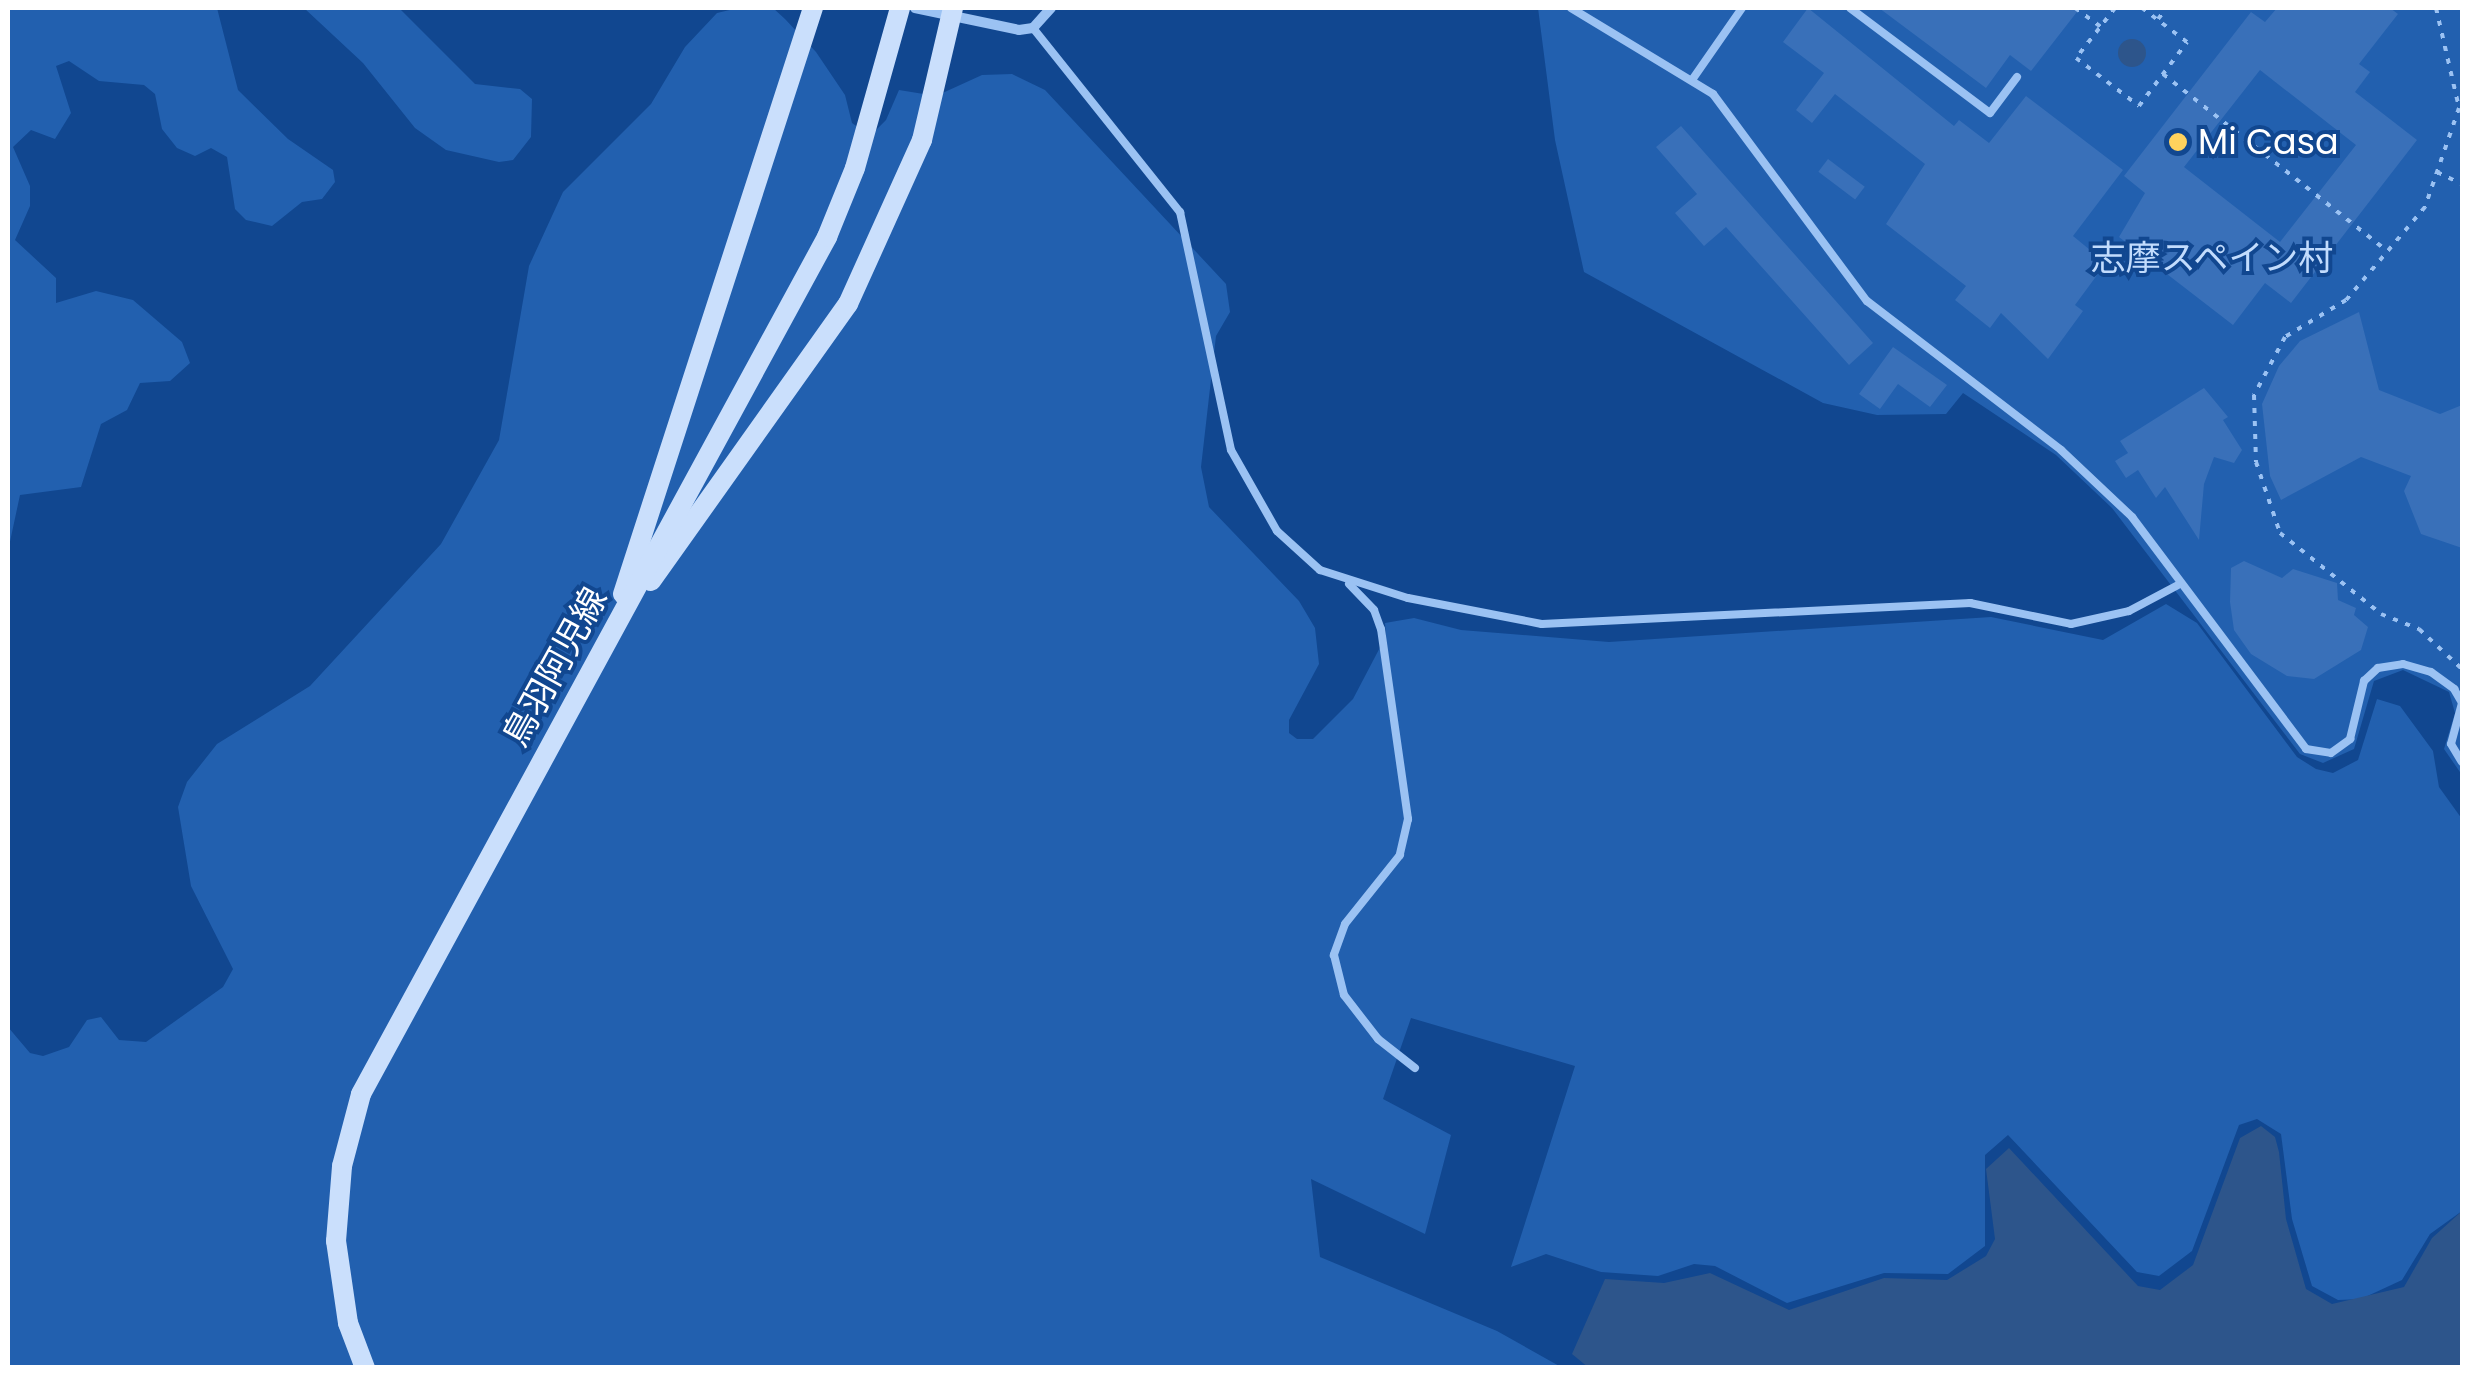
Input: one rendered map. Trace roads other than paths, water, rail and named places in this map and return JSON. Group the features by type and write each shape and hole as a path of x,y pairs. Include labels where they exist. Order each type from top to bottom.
{"main road":[{"path":"613,630 813,8"},
{"name":"鳥羽阿児線","path":"365,1368 348,1323 336,1241 342,1166 361,1094 476,874 545,755 827,236 889,54 900,8"},
{"path":"613,630 787,397 848,304 922,140 952,12"}],"street":[{"path":"915,8 1033,28 1051,8"}],"lane":[{"path":"1571,8 1692,80 1743,129 1784,196 1867,300 2060,450 2132,517 2178,585 2306,749 2331,753 2350,739 2364,681 2378,668 2404,664 2431,672 2454,689 2462,703 2451,744 2462,762"},
{"path":"1692,80 1742,8"},
{"path":"1850,8 1990,113 2017,77"},
{"path":"1033,28 1180,212 1232,450 1278,531 1304,559 1345,581 1542,624 1970,602 2071,624 2115,616 2178,585"},
{"path":"1345,581 1374,610 1381,629 1408,819 1400,855 1345,924 1334,955 1344,995 1378,1039 1415,1068"}],"place":[{"name":"Mi Casa","path":"2178,142"}],"park label":[{"name":"志摩スペイン村","path":"2212,258"}]}
